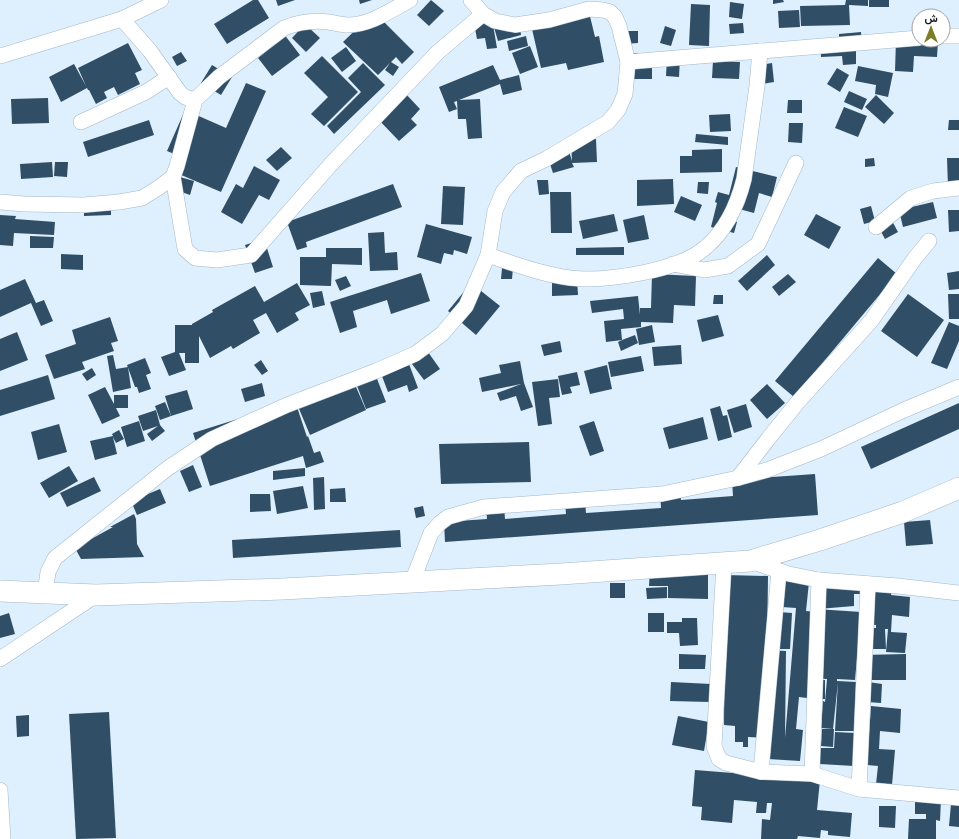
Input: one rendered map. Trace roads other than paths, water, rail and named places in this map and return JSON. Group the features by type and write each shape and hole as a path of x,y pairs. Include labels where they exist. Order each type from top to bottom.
{"main road":[{"path":"2,590 96,595 283,589 561,574 750,561 820,540 903,512 959,488"}],"street":[{"path":"0,56 122,19 161,0"},
{"path":"0,202 84,205 119,202 142,198 172,177 178,166 195,100 219,77 284,28 308,21 348,25 364,22 410,0"},
{"path":"45,593 48,572 55,558 168,468 206,444 287,405 376,371 415,354 442,334 466,306 488,255 495,211 503,192 521,171 546,159 608,122 618,110 625,94 628,62 624,43 615,17 610,12 589,9 549,20 515,25 495,20 483,14 472,0"},
{"path":"172,177 185,249 195,258 218,260 251,254 332,163 438,52 483,14"},
{"path":"122,19 150,51 182,95 195,100"},
{"path":"628,62 911,39"},
{"path":"488,255 528,269 570,278 615,278 672,264 690,257 705,248 718,235 730,215 744,179 757,86 760,51"},
{"path":"81,122 146,92 169,77"},
{"path":"672,264 704,270 728,266 758,244 796,163"},
{"path":"876,227 911,198 933,191 959,188"},
{"path":"738,478 797,403 871,321 915,258 929,241"},
{"path":"412,582 423,550 431,533 448,516 484,507 662,494 738,478 767,470 821,449 904,410 959,387"},
{"path":"750,561 789,574 819,580 959,593"},
{"path":"724,563 714,746 719,759 761,772 812,774 859,789 959,798"},
{"path":"761,772 779,571"},
{"path":"812,774 819,580"},
{"path":"859,789 868,584"},
{"path":"0,659 96,595"},
{"path":"0,790 3,839"}]}
